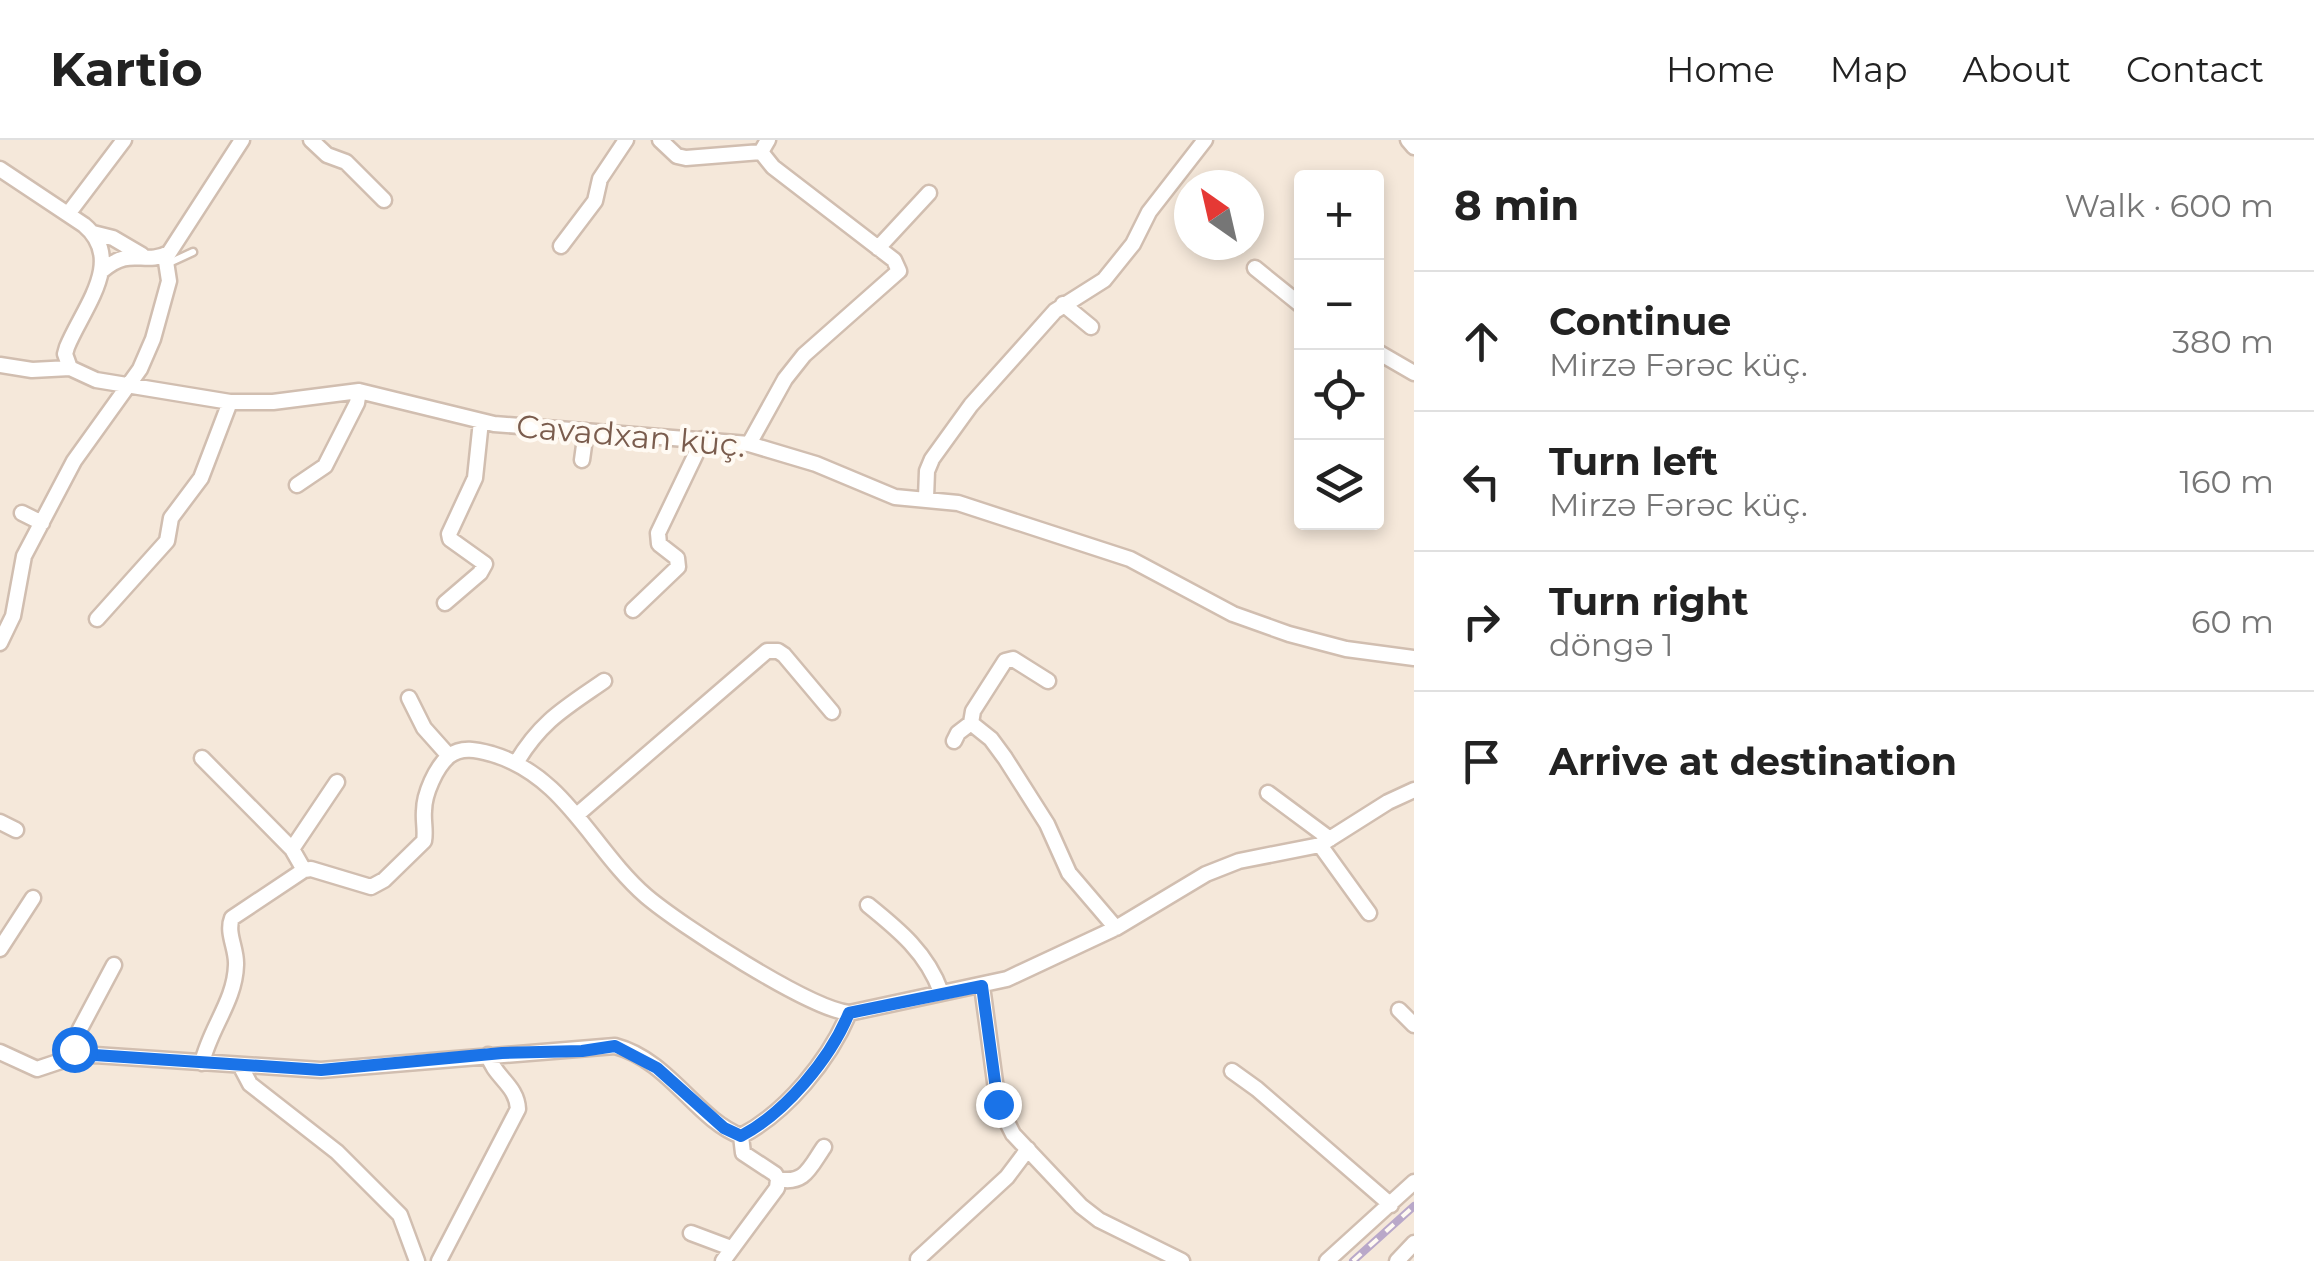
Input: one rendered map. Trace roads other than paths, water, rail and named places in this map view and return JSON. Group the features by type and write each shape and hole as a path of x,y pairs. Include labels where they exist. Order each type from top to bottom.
{"street":[{"path":"68,214 124,140"},
{"path":"0,643 14,616 24,556 74,461 131,386 153,339 169,281 166,260 242,140"},
{"path":"311,140 326,155 346,162 384,200"},
{"path":"561,246 595,201 600,179 626,140"},
{"path":"660,140 677,156 686,158 764,146 773,167 899,266 896,278 844,316 796,364 758,422 749,444"},
{"path":"926,498 927,472 937,450 983,392 1063,304 1104,280 1133,244 1149,212 1205,140"},
{"path":"1408,140 1414,146"},
{"path":"0,169 94,232 145,256"},
{"path":"878,248 929,193"},
{"path":"94,232 104,270"},
{"path":"70,368 65,354 67,346 104,270 120,258 145,256 166,260"},
{"path":"1255,268 1294,300"},
{"path":"1063,304 1091,327"},
{"path":"1384,355 1414,373"},
{"name":"Cavadxan küç.","path":"0,364 32,370 70,368 96,380 230,402 274,402 358,391 481,421 749,444 816,464 895,497 958,502 1130,559 1213,604 1272,628 1346,649 1414,658"},
{"path":"297,484 325,466 356,404 358,391"},
{"path":"97,619 167,542 170,518 201,478 230,402"},
{"path":"445,603 485,564 450,539 449,534 475,478 481,421"},
{"path":"582,460 586,431"},
{"path":"633,610 678,567 677,558 659,544 658,533 702,439"},
{"path":"22,513 42,523"},
{"path":"578,814 767,652 784,655 832,712"},
{"path":"954,741 958,732 971,723 973,711 1005,661 1014,659 1048,681"},
{"path":"516,763 538,729 604,681"},
{"path":"409,698 424,728 449,756"},
{"path":"971,723 1005,758 1047,824 1069,873 1116,928"},
{"path":"202,1062 234,985 232,918 304,870 312,869 364,886 378,885 424,841 426,797 449,756 474,749 516,763 534,775 578,814 630,880 657,905 799,994 832,1011 849,1013 982,986 1050,961 1224,866 1325,842 1414,790"},
{"path":"202,758 292,848 304,870"},
{"path":"292,848 337,782"},
{"path":"1268,793 1318,827 1368,913"},
{"path":"0,822 16,830"},
{"path":"0,949 32,898"},
{"path":"868,904 919,952 941,992"},
{"path":"73,1057 80,1028 114,965"},
{"path":"982,986 998,1104 1004,1120 1081,1206 1099,1220 1182,1261"},
{"path":"1399,1010 1414,1024"},
{"path":"741,1136 810,1077 836,1041 849,1013"},
{"path":"0,1052 37,1069 73,1057 94,1055 241,1068 321,1070 609,1046 622,1048 657,1068 724,1128 741,1136"},
{"path":"439,1261 518,1108 517,1096 494,1070 488,1055"},
{"path":"241,1068 250,1084 337,1152 404,1221 415,1255 400,1261"},
{"path":"1232,1071 1391,1205"},
{"path":"741,1136 743,1153 778,1180 790,1182 801,1178 824,1148"},
{"path":"918,1259 998,1185 1028,1150"},
{"path":"692,1233 727,1254 769,1202 778,1180"},
{"path":"1327,1261 1414,1182"},
{"path":"1396,1261 1414,1243"}],"lane":[{"path":"166,260 192,252"}],"railway":[{"path":"1353,1261 1414,1206"}]}
